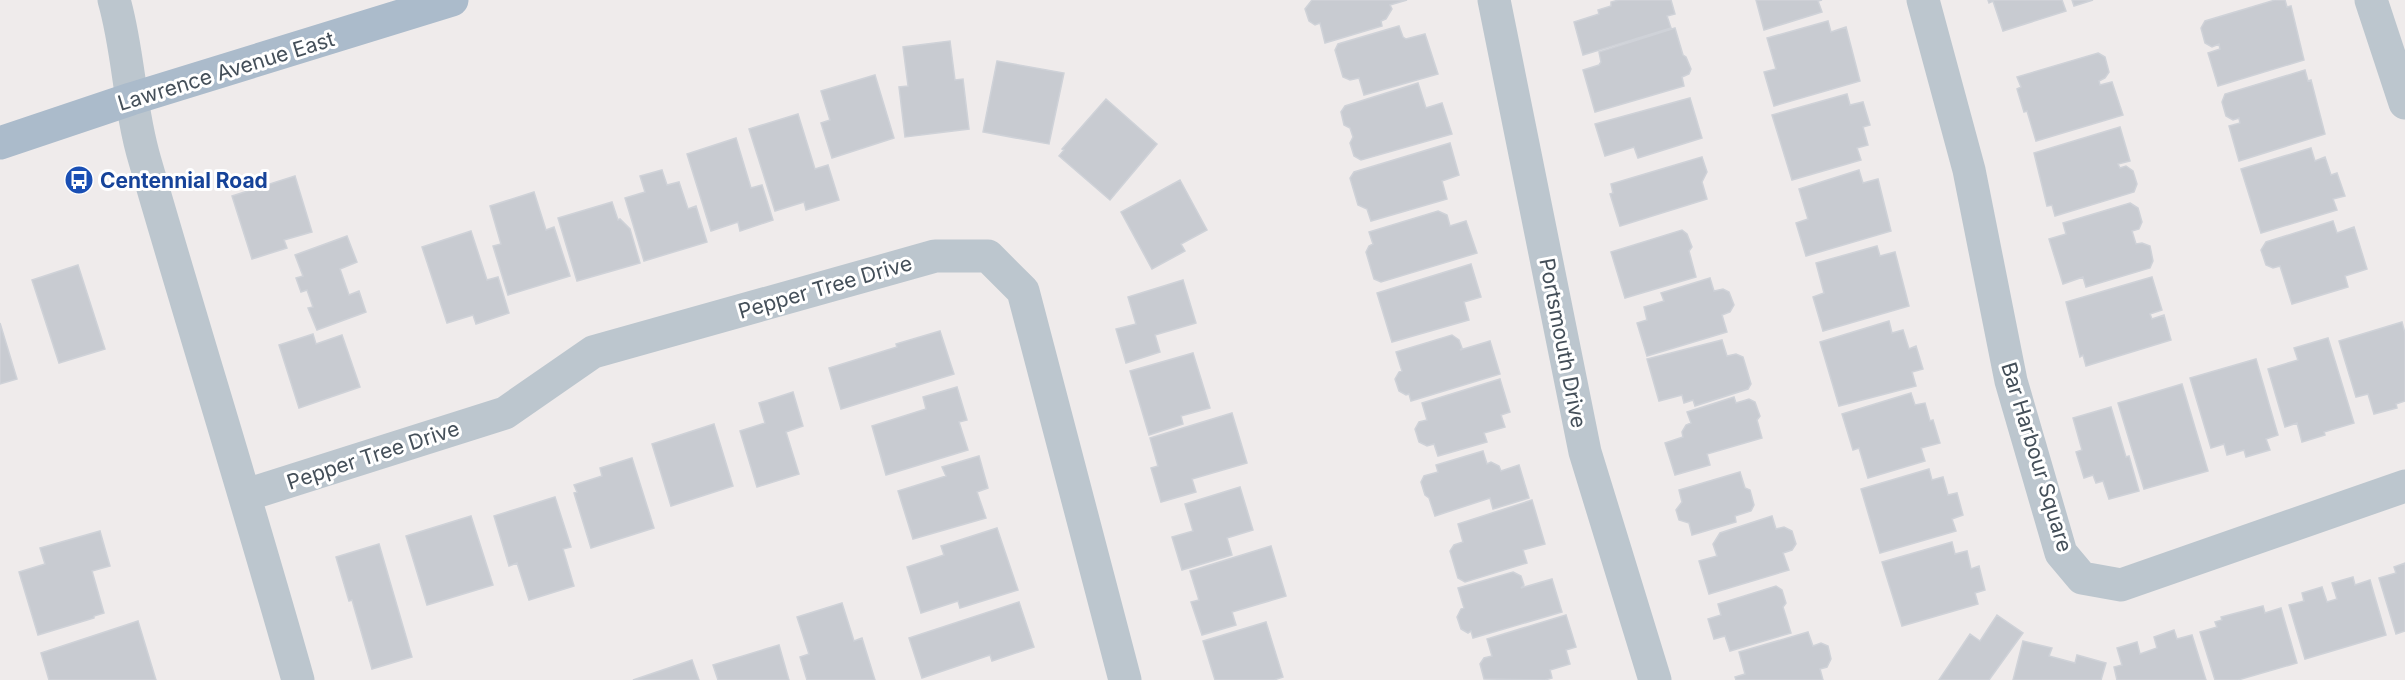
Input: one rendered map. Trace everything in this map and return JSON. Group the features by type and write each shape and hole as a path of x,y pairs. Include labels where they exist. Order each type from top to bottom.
{"main road":[{"name":"Lawrence Avenue East","path":"0,143 131,99 452,0"}],"street":[{"path":"114,0 122,28 131,99 144,158 246,495 298,680"},
{"name":"Portsmouth Drive","path":"1494,0 1586,452 1654,680"},
{"name":"Bar Harbour Square","path":"1923,0 1969,170 2014,393 2061,553 2082,578 2121,585 2405,486"},
{"path":"2371,0 2405,104"},
{"name":"Pepper Tree Drive","path":"246,495 505,413 593,352 935,256 988,256 1023,291 1125,680"}],"building":[{"path":"1312,0 1407,0 1390,5 1392,9 1386,19 1381,21 1382,26 1325,43 1320,23 1315,25 1309,21 1305,9"},
{"path":"1671,0 1675,14 1667,16 1671,28 1583,55 1574,22 1599,14 1598,10 1611,6 1611,2"},
{"path":"1756,0 1822,0 1818,1 1822,12 1764,30"},
{"path":"1988,0 2062,0 2066,11 2003,31 1993,1 1989,3"},
{"path":"2072,0 2093,0 2074,6"},
{"path":"2275,0 2285,0 2287,7 2291,6 2304,60 2218,86 2208,53 2220,49 2219,44 2212,47 2205,43 2201,28 2205,21"},
{"path":"1828,21 1831,32 1846,27 1860,81 1774,106 1764,72 1776,69 1767,38"},
{"path":"1399,26 1406,39 1425,34 1438,74 1364,95 1359,78 1350,80 1343,77 1335,50 1338,44"},
{"path":"1675,28 1683,55 1691,69 1689,74 1682,77 1684,86 1595,112 1583,70 1599,65 1601,62 1599,52"},
{"path":"950,41 955,80 963,79 969,129 905,137 899,87 908,86 903,47"},
{"path":"2098,53 2105,57 2109,72 2099,81 2100,85 2112,82 2123,115 2036,141 2027,111 2024,112 2017,89 2021,87 2017,77"},
{"path":"997,61 1064,73 1049,144 983,132"},
{"path":"2305,70 2308,81 2311,80 2325,134 2239,161 2229,126 2240,123 2239,118 2233,120 2226,116 2222,102 2225,94"},
{"path":"875,75 894,138 832,158 821,123 830,120 821,91"},
{"path":"1418,83 1426,108 1442,103 1452,134 1361,160 1354,156 1350,143 1353,137 1350,128 1344,125 1341,112 1345,106"},
{"path":"1847,94 1850,105 1863,102 1870,125 1863,127 1868,145 1857,148 1861,160 1792,180 1772,115"},
{"path":"1690,98 1702,138 1638,158 1634,147 1605,156 1595,124"},
{"path":"1106,99 1157,144 1110,200 1059,156 1064,150 1062,149"},
{"path":"798,114 815,169 828,165 839,200 806,210 804,202 775,211 749,129"},
{"path":"2120,127 2130,161 2118,164 2120,168 2126,166 2133,171 2137,184 2134,192 2055,216 2052,205 2047,206 2034,153"},
{"path":"736,138 751,188 762,185 773,220 740,231 738,222 711,231 687,154"},
{"path":"1450,143 1459,175 1442,181 1447,199 1371,221 1367,209 1358,205 1350,178 1354,172"},
{"path":"2311,148 2315,161 2325,157 2331,175 2337,173 2345,196 2333,199 2337,210 2261,233 2241,169"},
{"path":"1702,157 1707,172 1702,182 1707,199 1620,226 1610,194 1613,193 1611,184"},
{"path":"662,170 667,185 679,182 688,209 696,206 707,242 644,261 625,198 645,192 640,176"},
{"path":"1859,170 1863,183 1878,179 1891,231 1806,256 1796,223 1808,219 1799,189"},
{"path":"295,176 312,232 284,240 287,248 252,259 232,196"},
{"path":"1180,180 1207,230 1181,244 1185,251 1152,269 1121,212"},
{"path":"534,192 546,230 554,227 570,276 508,295 493,246 501,244 490,206"},
{"path":"612,202 618,220 620,219 630,229 640,263 577,281 558,218"},
{"path":"2130,203 2138,208 2142,222 2139,229 2132,231 2136,244 2142,243 2150,246 2153,261 2150,268 2086,287 2083,277 2063,284 2049,239 2066,234 2063,223"},
{"path":"1438,211 1447,215 1450,226 1466,221 1477,253 1381,282 1374,279 1366,252 1373,244 1369,232"},
{"path":"2333,221 2337,233 2354,227 2367,269 2345,276 2348,287 2292,304 2280,266 2273,268 2266,265 2261,250 2266,242"},
{"path":"1682,230 1687,234 1692,247 1689,251 1696,277 1625,298 1611,252"},
{"path":"471,231 487,280 498,277 509,313 476,324 473,315 447,323 422,247"},
{"path":"347,236 357,262 340,269 349,295 359,291 366,312 317,330 308,308 313,307 307,290 301,292 296,278 303,276 295,255"},
{"path":"1877,246 1880,256 1895,252 1909,306 1823,331 1813,297 1824,293 1816,263"},
{"path":"1471,264 1481,297 1464,302 1469,320 1392,342 1377,293"},
{"path":"78,265 105,349 59,363 32,280"},
{"path":"2152,277 2162,310 2150,314 2152,319 2164,315 2171,340 2086,366 2083,355 2080,357 2066,302"},
{"path":"1710,278 1714,291 1723,289 1729,292 1734,305 1730,312 1722,315 1727,332 1647,356 1637,323 1647,320 1644,307 1664,301 1661,293"},
{"path":"1183,280 1196,323 1155,335 1160,352 1126,363 1116,329 1136,324 1128,297"},
{"path":"1889,321 1892,333 1903,330 1909,349 1916,346 1923,369 1912,372 1916,386 1839,406 1820,342"},
{"path":"2402,322 2405,333 2405,401 2396,404 2397,408 2374,414 2368,394 2356,397 2339,341"},
{"path":"0,323 17,379 0,384"},
{"path":"940,331 954,374 841,409 829,368"},
{"path":"313,334 316,344 342,335 360,387 299,408 279,345"},
{"path":"1452,335 1459,340 1462,348 1460,350 1490,341 1500,374 1411,401 1409,394 1406,395 1399,391 1395,379 1402,371 1396,352"},
{"path":"2328,338 2354,423 2324,432 2325,435 2302,442 2297,423 2285,427 2268,369 2298,360 2294,348"},
{"path":"1722,340 1727,356 1736,354 1743,357 1751,384 1748,389 1695,406 1693,400 1684,403 1682,395 1659,401 1647,359"},
{"path":"1193,353 1210,408 1181,416 1183,424 1149,435 1130,371"},
{"path":"2256,359 2278,435 2266,439 2270,450 2246,457 2244,450 2227,455 2224,444 2211,448 2190,378"},
{"path":"1500,379 1510,412 1501,415 1505,427 1484,433 1487,442 1438,456 1434,444 1427,446 1419,442 1415,429 1419,422 1427,420 1422,403"},
{"path":"2182,384 2208,471 2144,489 2118,403"},
{"path":"957,387 967,420 959,422 968,450 886,475 872,426 926,409 923,397"},
{"path":"793,392 803,426 786,432 799,474 757,487 740,431 765,423 759,403"},
{"path":"1911,393 1915,405 1925,403 1940,443 1921,448 1925,461 1868,478 1859,448 1853,450 1842,414"},
{"path":"1734,397 1736,403 1749,399 1755,402 1760,416 1757,420 1762,438 1707,454 1710,465 1675,475 1665,443 1683,437 1682,432 1686,425 1691,423 1687,412"},
{"path":"2111,407 2139,491 2109,499 2103,481 2096,483 2093,475 2084,478 2076,452 2082,450 2073,418"},
{"path":"1232,413 1247,463 1192,479 1196,492 1161,502 1151,468 1158,466 1150,438"},
{"path":"714,424 733,486 671,506 652,444"},
{"path":"1483,451 1487,464 1491,462 1499,466 1501,471 1519,465 1529,498 1493,509 1490,498 1435,516 1421,482 1424,476 1438,472 1436,465"},
{"path":"979,456 988,488 977,492 986,518 913,539 898,491 946,476 942,467"},
{"path":"632,458 654,528 591,548 574,493 577,492 574,485 602,476 600,468"},
{"path":"1929,469 1932,480 1943,477 1948,495 1957,493 1963,515 1952,519 1956,531 1880,553 1861,489"},
{"path":"1740,472 1745,488 1750,490 1754,505 1751,511 1735,516 1736,522 1692,535 1689,523 1679,520 1676,510 1682,502 1679,490"},
{"path":"1240,487 1253,530 1227,538 1232,555 1182,570 1172,537 1193,531 1185,504"},
{"path":"555,497 571,547 563,549 574,586 529,600 517,563 509,566 494,516"},
{"path":"1532,500 1545,544 1523,550 1527,563 1465,582 1458,578 1450,551 1454,545 1463,542 1458,524"},
{"path":"471,516 493,585 427,605 406,536"},
{"path":"1772,516 1776,529 1784,527 1792,531 1796,544 1792,550 1783,553 1789,570 1709,594 1699,561 1717,556 1713,544 1720,533"},
{"path":"997,528 1018,590 960,608 958,601 921,613 907,567 944,555 941,546"},
{"path":"100,531 110,566 92,571 104,613 38,635 19,572 45,564 40,548"},
{"path":"1952,542 1955,554 1967,551 1971,569 1979,566 1985,590 1975,593 1978,604 1902,626 1882,562"},
{"path":"379,544 412,657 372,669 352,600 349,601 336,557"},
{"path":"1271,546 1286,596 1232,612 1236,625 1202,635 1191,602 1199,600 1190,571"},
{"path":"2405,563 2405,631 2396,634 2379,578 2396,573 2394,567"},
{"path":"1513,572 1521,576 1524,585 1521,588 1552,579 1562,612 1473,638 1471,631 1468,633 1461,629 1457,617 1464,608 1458,588"},
{"path":"2353,577 2355,585 2370,580 2386,635 2305,659 2289,605 2304,601 2302,593 2322,587 2327,602 2337,599 2332,583"},
{"path":"1776,586 1782,590 1786,603 1783,607 1791,633 1730,651 1725,636 1714,639 1708,619 1721,615 1718,604"},
{"path":"1019,602 1034,647 992,661 990,655 922,678 909,638"},
{"path":"842,603 854,641 862,638 875,680 807,680 800,657 809,654 797,617"},
{"path":"2263,606 2265,613 2281,608 2297,663 2238,680 2215,680 2200,632 2217,627 2215,622 2222,620 2221,617"},
{"path":"1566,615 1576,647 1566,650 1570,664 1550,670 1552,678 1545,680 1484,679 1480,664 1484,658 1492,656 1487,639"},
{"path":"1997,615 2023,633 1989,680 1939,680 1970,634 1980,641"},
{"path":"138,621 156,680 49,680 41,653"},
{"path":"1266,622 1283,677 1274,680 1215,680 1203,641"},
{"path":"2174,630 2177,639 2192,635 2206,680 2117,680 2114,667 2122,665 2117,648 2137,642 2140,654 2157,648 2154,637"},
{"path":"1808,632 1813,646 1821,643 1828,646 1831,659 1827,667 1820,669 1823,680 1736,680 1735,677 1745,674 1739,652"},
{"path":"2023,641 2052,648 2049,656 2075,663 2077,655 2106,663 2101,680 2013,680"},
{"path":"779,645 789,680 718,680 713,665"},
{"path":"692,660 699,680 633,680"}],"place":[{"name":"Centennial Road","path":"79,180"}]}
